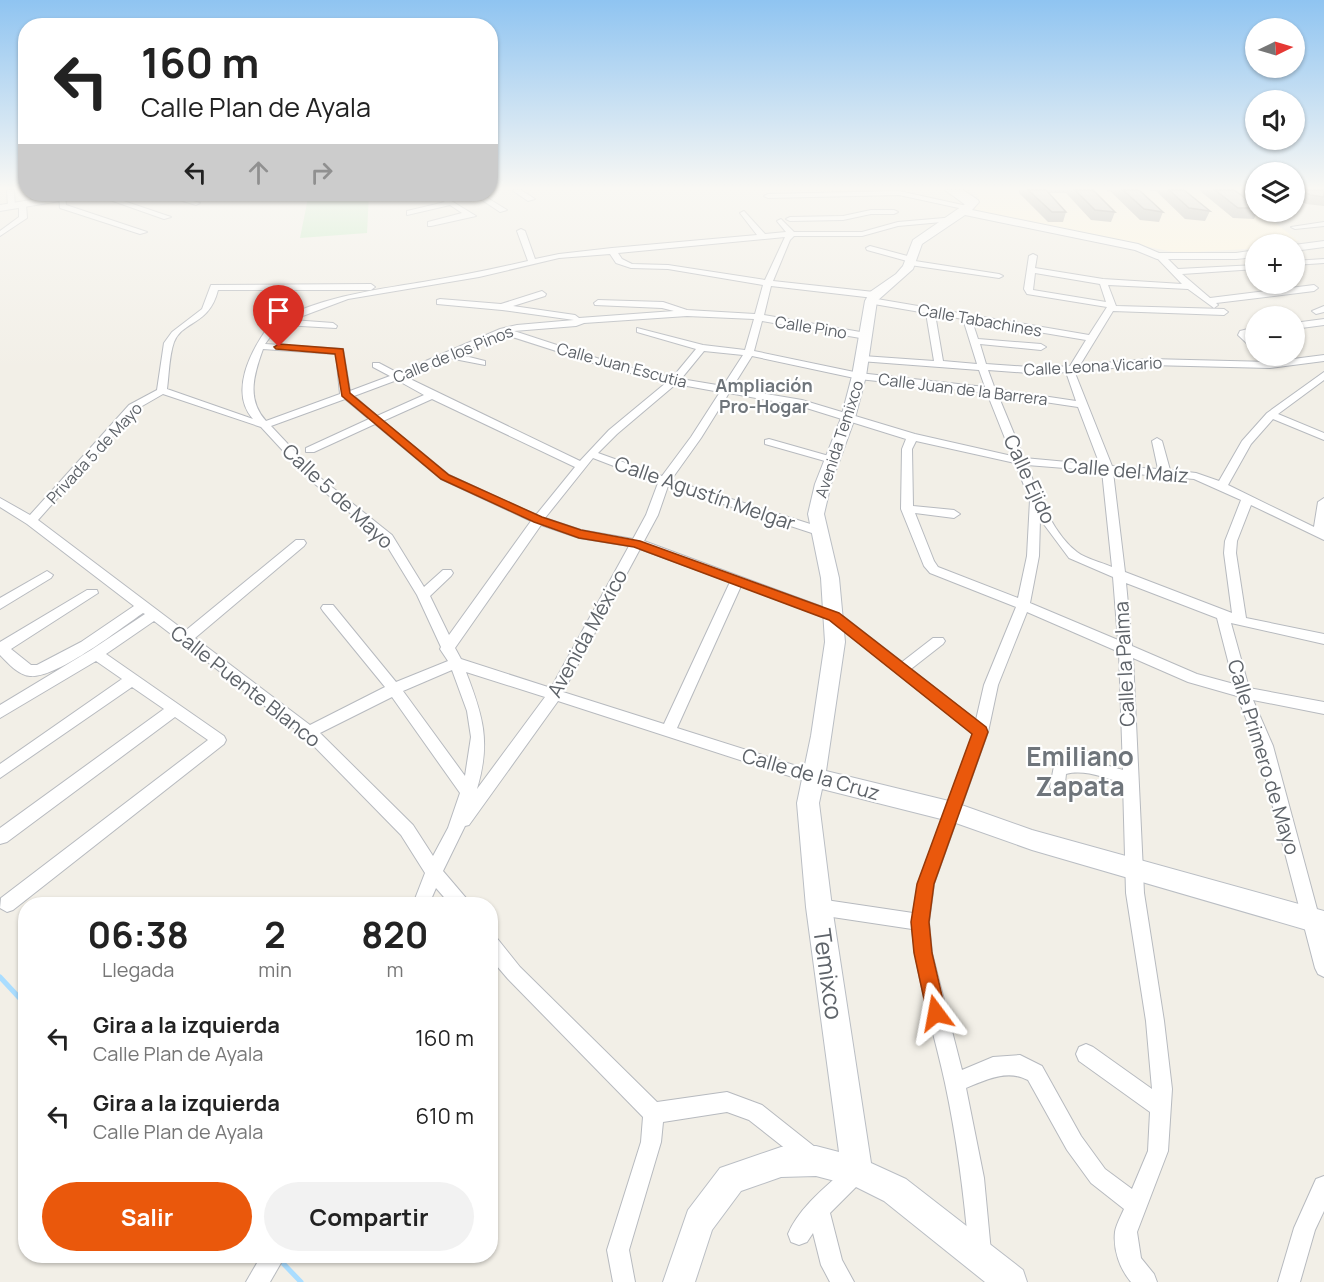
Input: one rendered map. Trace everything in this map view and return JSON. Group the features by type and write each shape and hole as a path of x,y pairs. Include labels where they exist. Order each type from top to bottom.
{"main road":[{"path":"872,298 900,277 911,262 915,250"},
{"path":"1145,250 1160,256 1245,254"},
{"name":"Avenida Temixco","path":"819,531 816,514 819,500 848,418 863,359 872,298"},
{"name":"Temixco","path":"819,531 830,578 835,642 808,803 819,908 857,1172"},
{"name":"Calle de la Cruz","path":"814,778 953,812 1032,840 1317,922"},
{"path":"679,1282 699,1221 730,1179 781,1162 816,1161 857,1172 895,1190 1011,1282"}],"street":[{"path":"528,250 532,261"},
{"name":"Calle 5 de Mayo","path":"424,897 456,829 473,776 478,737 474,711 456,663 447,649 423,595 388,538 314,478 254,414 247,395 251,369 259,346 277,324 323,304 346,297 479,275 532,261 612,250"},
{"name":"Calle Tabachines","path":"612,250 624,265 668,267 872,298 967,318 1090,338"},
{"name":"Avenida México","path":"456,829 521,744 554,696 652,515 664,481 696,438 749,353 757,317 782,250"},
{"path":"875,250 911,262 999,276"},
{"path":"1033,256 1028,289 1030,292 1111,307 1224,312 1190,287 1160,256"},
{"path":"1305,262 1324,261"},
{"path":"1176,272 1245,268"},
{"path":"469,269 479,275"},
{"path":"1030,270 1103,282 1190,287"},
{"path":"1103,282 1111,307"},
{"path":"264,425 245,421 193,398 162,391 169,344 176,334 205,311 210,304 214,287 357,286 395,289"},
{"path":"1209,301 1314,288"},
{"path":"502,307 542,294"},
{"path":"268,302 277,324 333,326"},
{"path":"440,302 502,307 582,320"},
{"path":"598,303 663,305 687,313"},
{"path":"1071,368 1111,307"},
{"path":"1324,309 1316,310 1324,317"},
{"path":"930,311 939,365"},
{"name":"Calle de los Pinos","path":"264,425 400,376 503,331 576,323 582,320 687,313 757,317"},
{"name":"Calle Pino","path":"757,317 866,336"},
{"name":"Calle Ejido","path":"967,318 982,368 1035,501 1062,545 1073,555 1223,616 1324,639"},
{"path":"1305,325 1324,322"},
{"name":"Calle Juan de la Barrera","path":"640,330 702,348 749,353 859,376 992,391 1082,405"},
{"name":"Calle Juan Escutia","path":"503,331 606,363 674,381 802,403 848,418"},
{"path":"974,341 1041,347"},
{"path":"259,346 340,351 345,394 445,477 538,520 579,534 636,543 834,616 981,732"},
{"path":"447,649 538,520 591,454 613,432 674,381 702,348"},
{"path":"448,355 482,363"},
{"name":"Calle Leona Vicario","path":"1305,360 1324,358"},
{"name":"Calle Leona Vicario","path":"863,359 1043,370 1150,362 1245,364"},
{"path":"376,364 432,395 582,466"},
{"name":"Calle la Palma","path":"1071,368 1070,373 1107,468 1126,650 1132,868 1155,1021 1162,1089 1158,1151 1135,1204 1126,1232 1130,1263 1146,1282"},
{"path":"1221,486 1246,443 1270,415 1324,375"},
{"name":"Privada 5 de Mayo","path":"31,521 133,407 162,391"},
{"path":"310,450 377,422 432,395"},
{"path":"1270,415 1324,437"},
{"name":"Calle del Maíz","path":"848,418 912,437 1019,461 1196,476 1322,535"},
{"path":"912,437 907,449 908,509 928,564 934,570 1023,605 1193,678 1243,692 1324,708"},
{"path":"1157,441 1166,474"},
{"path":"769,442 832,460"},
{"name":"Calle Agustín Melgar","path":"591,454 664,481 819,531"},
{"path":"1240,621 1230,553 1231,541 1247,500"},
{"path":"981,1257 973,1178 956,1083 941,1032 923,953 920,922 926,884 981,732 991,685 1023,605 1033,556 1035,501"},
{"name":"Calle Puente Blanco","path":"0,502 31,521 309,732 407,830 434,872 454,897"},
{"path":"1322,535 1324,502"},
{"path":"908,509 954,514"},
{"path":"186,638 300,543"},
{"path":"423,595 447,573"},
{"path":"0,604 47,575"},
{"path":"668,732 738,579"},
{"path":"92,593 1,648 28,670 40,671 149,610"},
{"path":"328,608 394,689 468,792"},
{"path":"0,712 96,654 149,610"},
{"name":"Calle Primero de Mayo","path":"1223,616 1243,692 1265,746 1317,922 1324,968"},
{"path":"901,670 938,641"},
{"path":"7,904 219,740 130,681 96,654"},
{"path":"309,732 394,689 456,663"},
{"name":"Calle de la Cruz","path":"456,663 814,778"},
{"path":"0,772 130,681"},
{"path":"1,837 173,711"},
{"path":"1058,787 1059,771 1065,767 1077,766 1130,778"},
{"path":"819,908 920,922"},
{"path":"498,953 514,973 653,1113 651,1142 618,1250 624,1282"},
{"path":"1086,1054 1161,1107"},
{"path":"956,1083 993,1067 1020,1065 1035,1073 1074,1143 1098,1176 1135,1204"},
{"path":"653,1113 727,1102 755,1112 816,1161"},
{"path":"799,1234 818,1209 857,1172"},
{"path":"1289,1282 1305,1228 1324,1187"},
{"path":"818,1209 832,1265 843,1282"},
{"path":"257,1282 269,1263"}],"shaded area":[{"path":"1163,250 1232,250 1178,253"}],"waterway":[{"path":"0,977 18,996"},
{"path":"283,1263 301,1282"}],"district":[{"name":"Ampliación Pro-Hogar","path":"764,395"},
{"name":"Emiliano Zapata","path":"1080,771"}],"route":[{"path":"279,347 340,351 345,394 445,477 538,520 579,534 636,543 834,616 981,732 926,884 920,922 923,953 936,1013"}]}
